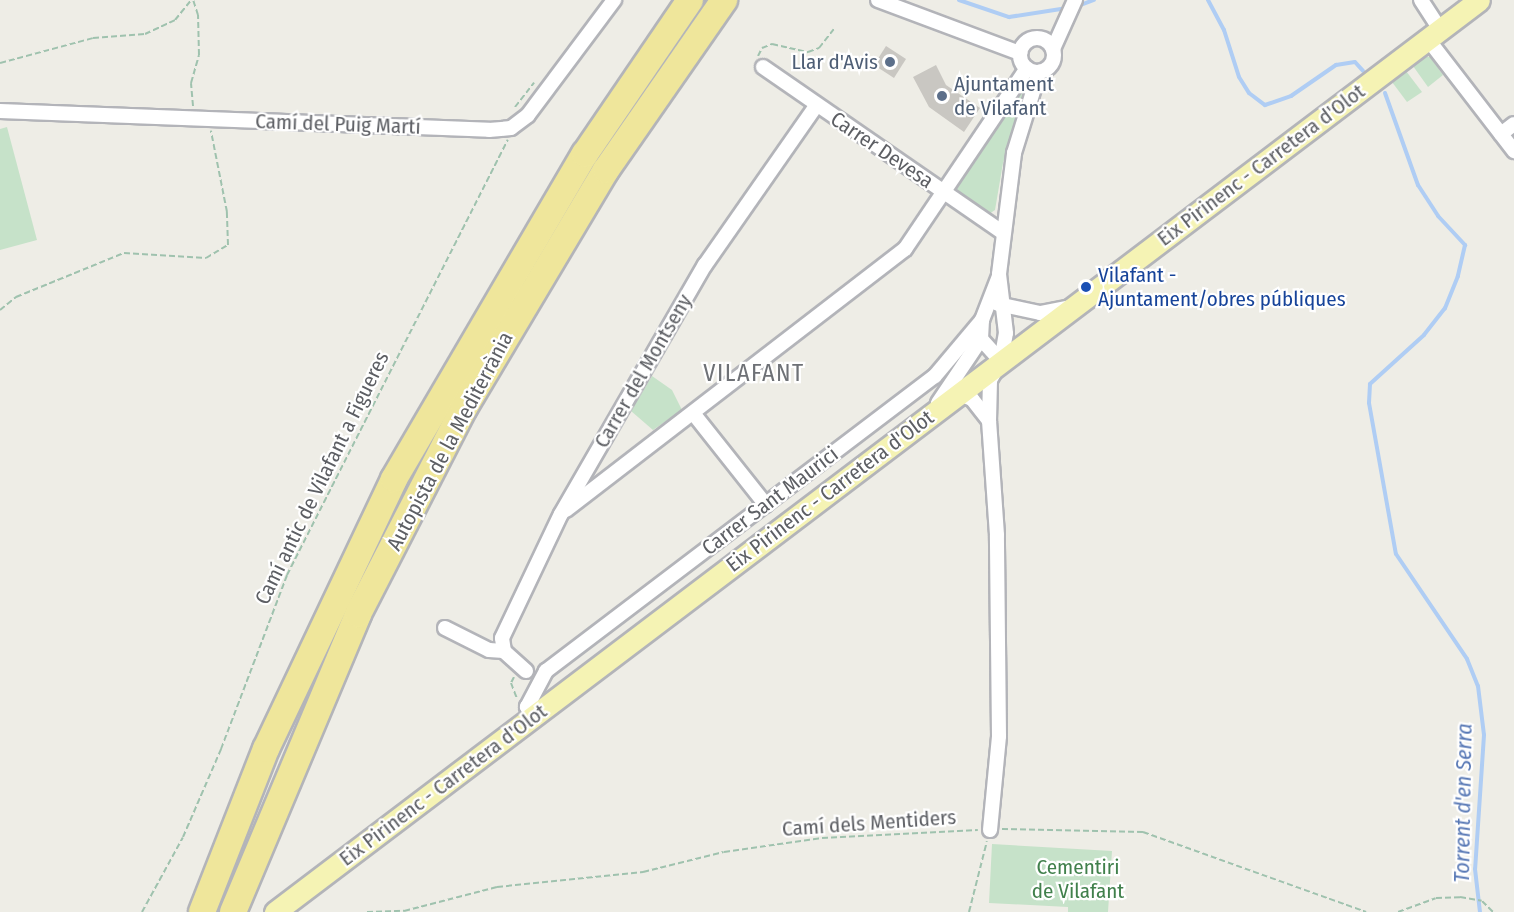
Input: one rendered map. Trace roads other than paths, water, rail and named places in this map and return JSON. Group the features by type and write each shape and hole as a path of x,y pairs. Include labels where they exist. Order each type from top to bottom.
{"highway":[{"name":"Autopista de la Mediterrània","path":"202,912 266,749 394,479 585,154 690,0"},
{"name":"Autopista de la Mediterrània","path":"233,912 358,614 464,408 606,170 724,0"}],"main road":[{"name":"Eix Pirinenc - Carretera d'Olot","path":"282,907 1479,0"}],"street":[{"name":"Camí del Puig Martí","path":"0,111 511,128 528,115 614,0"},
{"path":"878,0 1020,53 1033,70"},
{"path":"561,514 905,249 944,191 1033,70 1050,66 1053,49 1075,0"},
{"path":"1420,0 1434,34 1514,151"},
{"path":"1020,53 1033,39 1046,40 1053,49"},
{"name":"Carrer Devesa","path":"763,67 816,106 1002,232"},
{"path":"990,830 999,735 997,535 989,421 990,380 1001,361 1004,305 999,274 1002,232 1014,153 1033,70"},
{"name":"Carrer del Montseny","path":"504,651 502,638 507,623 561,514 601,444 705,265 816,106"},
{"path":"1501,134 1514,124"},
{"path":"989,421 966,387 999,274"},
{"path":"986,313 1004,305 1040,313 1075,306"},
{"name":"Carrer Sant Maurici","path":"546,671 935,376 986,313"},
{"path":"981,339 1001,361"},
{"path":"693,413 766,505"},
{"path":"601,444 600,458 608,467 624,466"},
{"path":"445,628 489,650 504,651 526,671 532,694"},
{"path":"526,671 546,671"},
{"path":"533,717 527,707 546,671"}],"waterway":[{"name":"Torrent d'en Serra","path":"959,0 1009,17 1067,8"},
{"name":"Torrent d'en Serra","path":"1078,6 1094,0"},
{"name":"Torrent d'en Serra","path":"1208,0 1224,30 1239,77 1249,93 1265,105 1291,96 1336,65 1355,62 1363,71"},
{"name":"Torrent d'en Serra","path":"1385,93 1418,185 1438,216 1465,245 1458,276 1445,308 1424,335 1370,384 1369,403 1396,554 1467,659 1478,686 1484,735 1475,869 1480,912"}],"place":[{"name":"Llar d'Avis","path":"890,62"},
{"name":"Ajuntament de Vilafant","path":"942,96"},
{"name":"Vilafant - Ajuntament/obres públiques","path":"1086,287"}],"district":[{"name":"VILAFANT","path":"754,374"}],"park label":[{"name":"Cementiri de Vilafant","path":"1078,879"}]}
